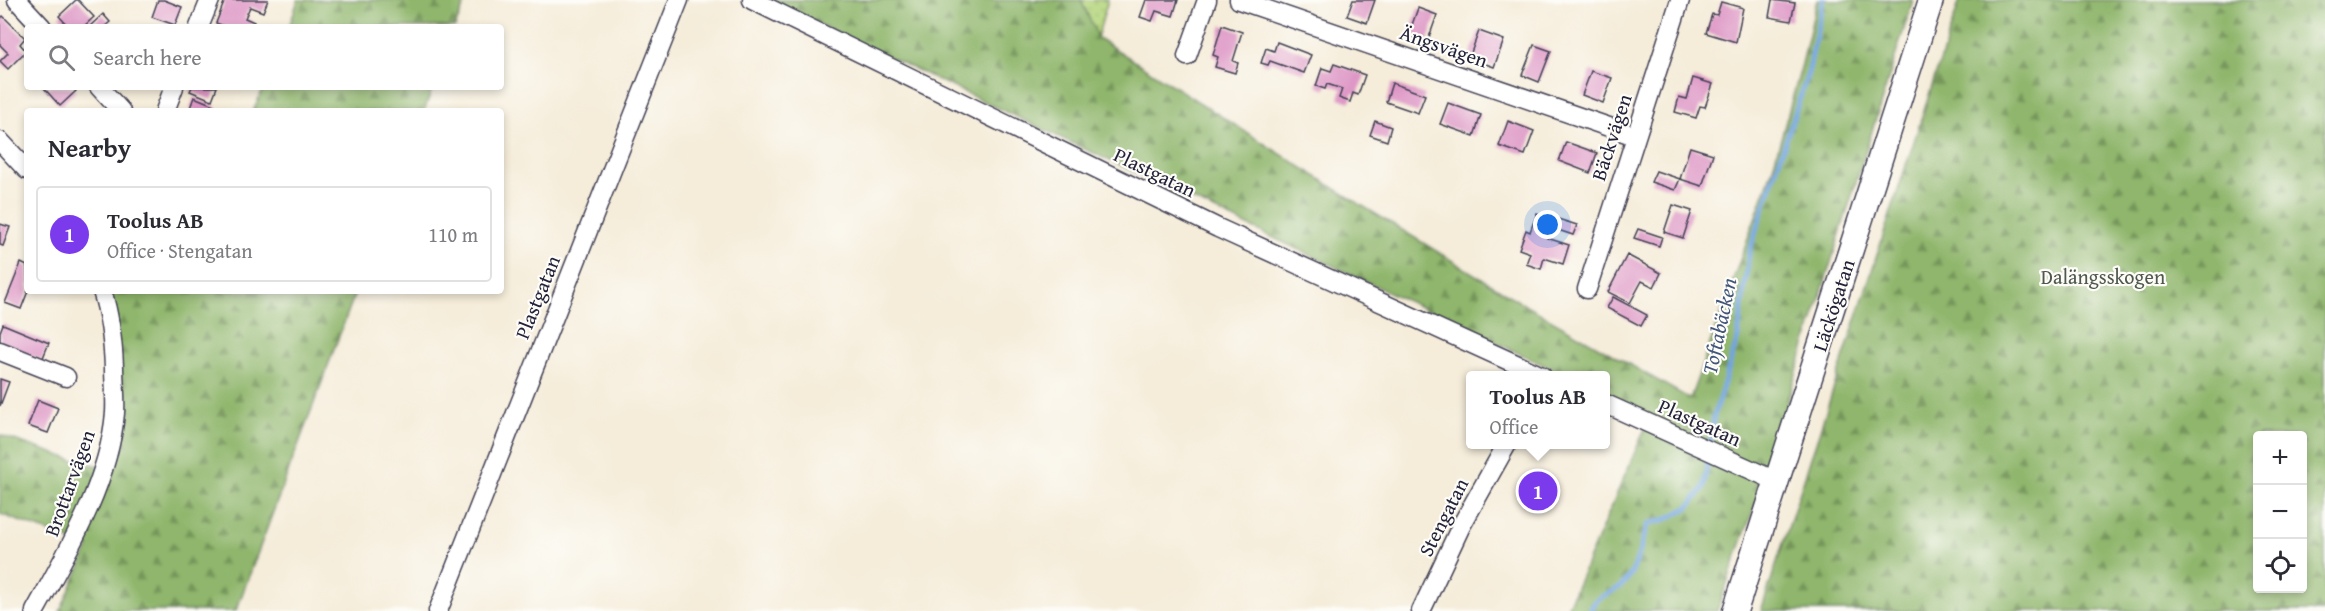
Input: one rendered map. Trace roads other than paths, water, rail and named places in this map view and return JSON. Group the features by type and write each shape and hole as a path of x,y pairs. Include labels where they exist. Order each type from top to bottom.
{"main road":[{"name":"Läckögatan","path":"1734,611 1931,0"}],"street":[{"path":"17,0 39,24"},
{"path":"200,24 210,0"},
{"name":"Plastgatan","path":"438,611 679,0"},
{"name":"Plastgatan","path":"752,0 1218,228 1533,371"},
{"path":"1187,56 1207,0"},
{"name":"Ängsvägen","path":"1239,0 1635,136"},
{"name":"Bäckvägen","path":"1587,289 1680,0"},
{"path":"102,90 118,108"},
{"path":"166,108 173,90"},
{"path":"0,141 24,167"},
{"name":"Brottarvägen","path":"35,611 86,512 103,465 112,430 115,413 113,354 110,323 103,294"},
{"path":"0,351 66,377"},
{"name":"Plastgatan","path":"1610,406 1776,481"},
{"name":"Stengatan","path":"1421,611 1461,526 1504,449"}],"waterway":[{"name":"Toftabäcken","path":"1589,611 1597,600 1622,585 1632,572 1648,524 1664,520 1689,507 1704,487 1714,415 1738,337 1749,253 1809,70 1823,0"}],"place":[{"name":"Toolus AB","path":"1538,491"}],"park label":[{"name":"Dalängsskogen","path":"2103,276"}]}
